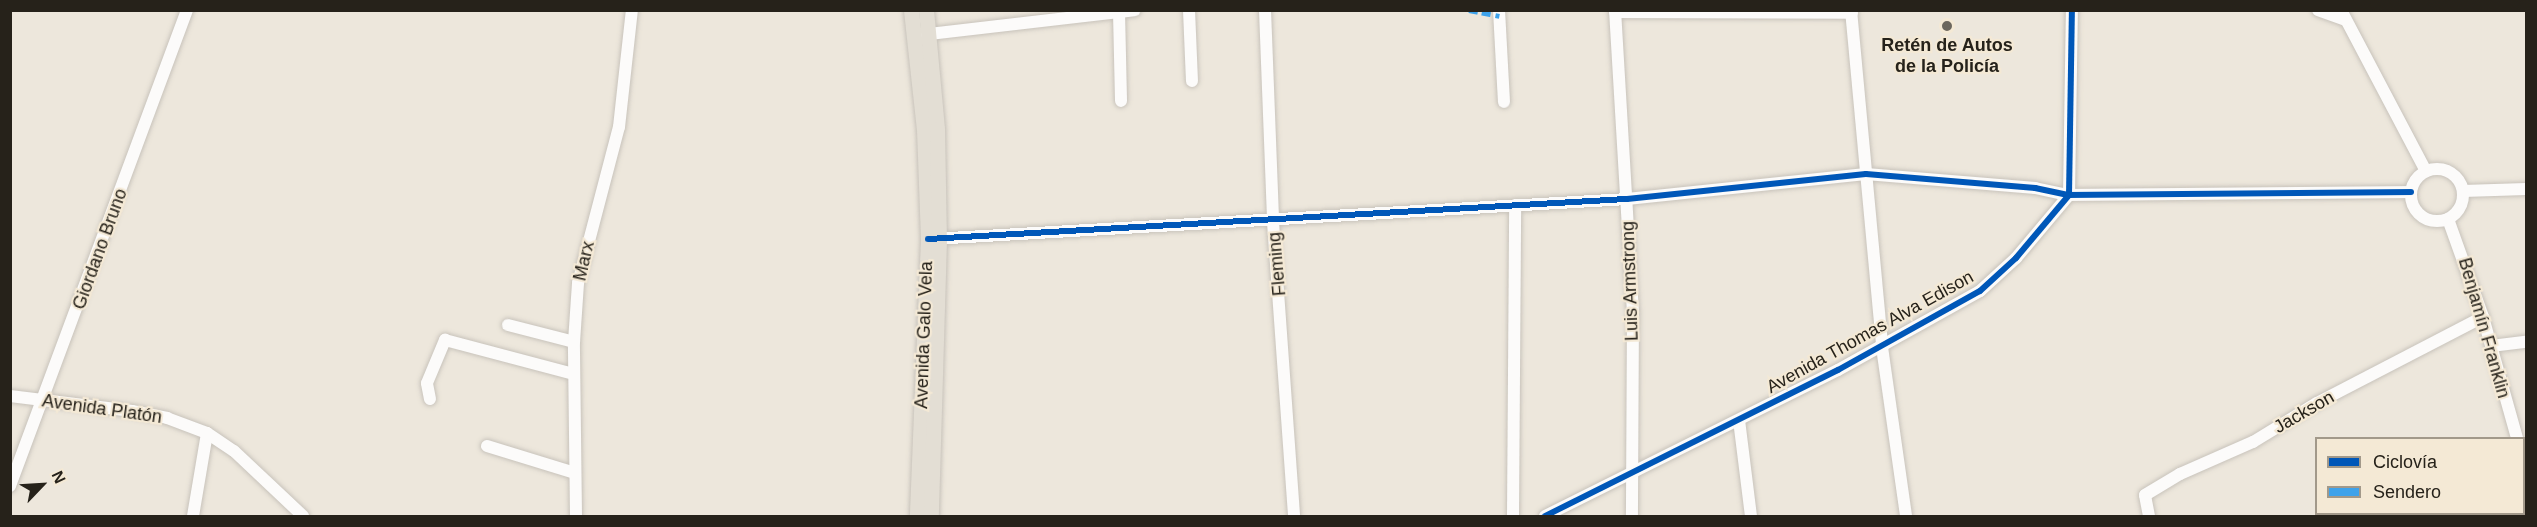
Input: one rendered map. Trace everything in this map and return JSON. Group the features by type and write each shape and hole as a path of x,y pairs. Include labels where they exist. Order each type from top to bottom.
{"main road":[{"name":"Avenida Galo Vela","path":"910,10 921,35 937,129 924,489 917,516"},
{"name":"Avenida Galo Vela","path":"921,35 926,10"},
{"name":"Avenida Galo Vela","path":"924,489 931,516"}],"street":[{"name":"Giordano Bruno","path":"10,486 45,400 187,10"},
{"name":"Marx","path":"576,516 574,342 578,283 620,120 632,10"},
{"path":"921,35 1135,10"},
{"path":"1189,10 1192,81"},
{"name":"Fleming","path":"1265,10 1273,222 1293,516"},
{"path":"1499,10 1504,102"},
{"path":"2069,195 2072,10"},
{"path":"2319,10 2343,15 2426,171"},
{"path":"1615,11 1851,12 1882,347 1906,516"},
{"name":"Luis Armstrong","path":"1615,11 1633,312 1630,475 1632,516"},
{"path":"1119,12 1121,101"},
{"path":"2440,169 2453,174 2463,191 2459,211 2448,219 2435,222 2422,217 2413,206 2411,192 2416,180 2426,171 2440,169"},
{"path":"934,239 1273,222 1627,199 1866,174 2035,188 2069,195 2411,192"},
{"path":"2463,191 2526,189"},
{"name":"Avenida Thomas Alva Edison","path":"1545,516 1882,347 1980,291 2010,264 2069,195"},
{"path":"1513,516 1515,205"},
{"name":"Benjamín Franklin","path":"2448,219 2483,317 2517,437"},
{"name":"Jackson","path":"2149,516 2145,495 2180,474 2253,442 2317,403 2483,317"},
{"path":"508,325 574,342"},
{"path":"430,399 427,383 445,340 574,374"},
{"path":"2491,346 2526,342"},
{"name":"Avenida Platón","path":"10,396 166,418 207,433 234,450 303,516"},
{"path":"1739,420 1751,516"},
{"path":"194,516 207,433"},
{"path":"487,446 575,473"}],"marked path":[{"path":"1469,10 1499,16"}],"cycle path":[{"path":"928,239 1627,199 1866,174 2035,188 2069,195 2072,10"},
{"path":"1545,516 1838,370 1980,291 2016,258 2069,195 2411,192"}],"place":[{"name":"Retén de Autos de la Policía","path":"1947,26"}]}
